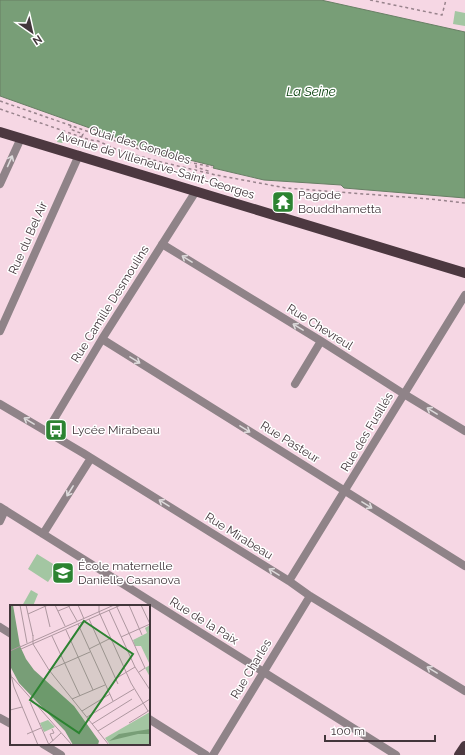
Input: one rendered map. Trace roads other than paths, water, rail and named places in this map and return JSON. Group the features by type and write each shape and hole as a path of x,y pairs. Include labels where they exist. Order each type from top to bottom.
{"main road":[{"name":"Avenue de Villeneuve-Saint-Georges","path":"0,132 77,152 465,273"},
{"path":"459,755 465,746"}],"street":[{"path":"0,184 21,138"},
{"name":"Rue du Bel Air","path":"0,331 77,152"},
{"name":"Rue Camille Desmoulins","path":"46,431 102,339 198,189"},
{"name":"Rue Chevreul","path":"162,244 465,431"},
{"name":"Rue des Fusillés","path":"289,581 465,295"},
{"name":"Rue Pasteur","path":"102,339 465,566"},
{"path":"294,384 321,341"},
{"name":"Rue Mirabeau","path":"0,404 91,458 289,581 310,596 465,691"},
{"path":"43,534 91,458"},
{"path":"0,521 2,508"},
{"name":"Rue de la Paix","path":"2,508 396,755"},
{"name":"Rue Charles","path":"213,755 310,596"},
{"path":"0,627 10,633"},
{"path":"0,718 10,723"},
{"path":"150,720 206,755"},
{"path":"45,745 61,755"}],"water":[{"name":"La Seine","path":"0,0 321,0 465,32 465,198 344,188 341,185 264,180 213,168 214,166 157,152 0,96"}],"place":[{"name":"Pagode Bouddhametta","path":"283,202"},
{"name":"Lycée Mirabeau","path":"56,430"},
{"name":"École maternelle Danielle Casanova","path":"63,573"}]}
